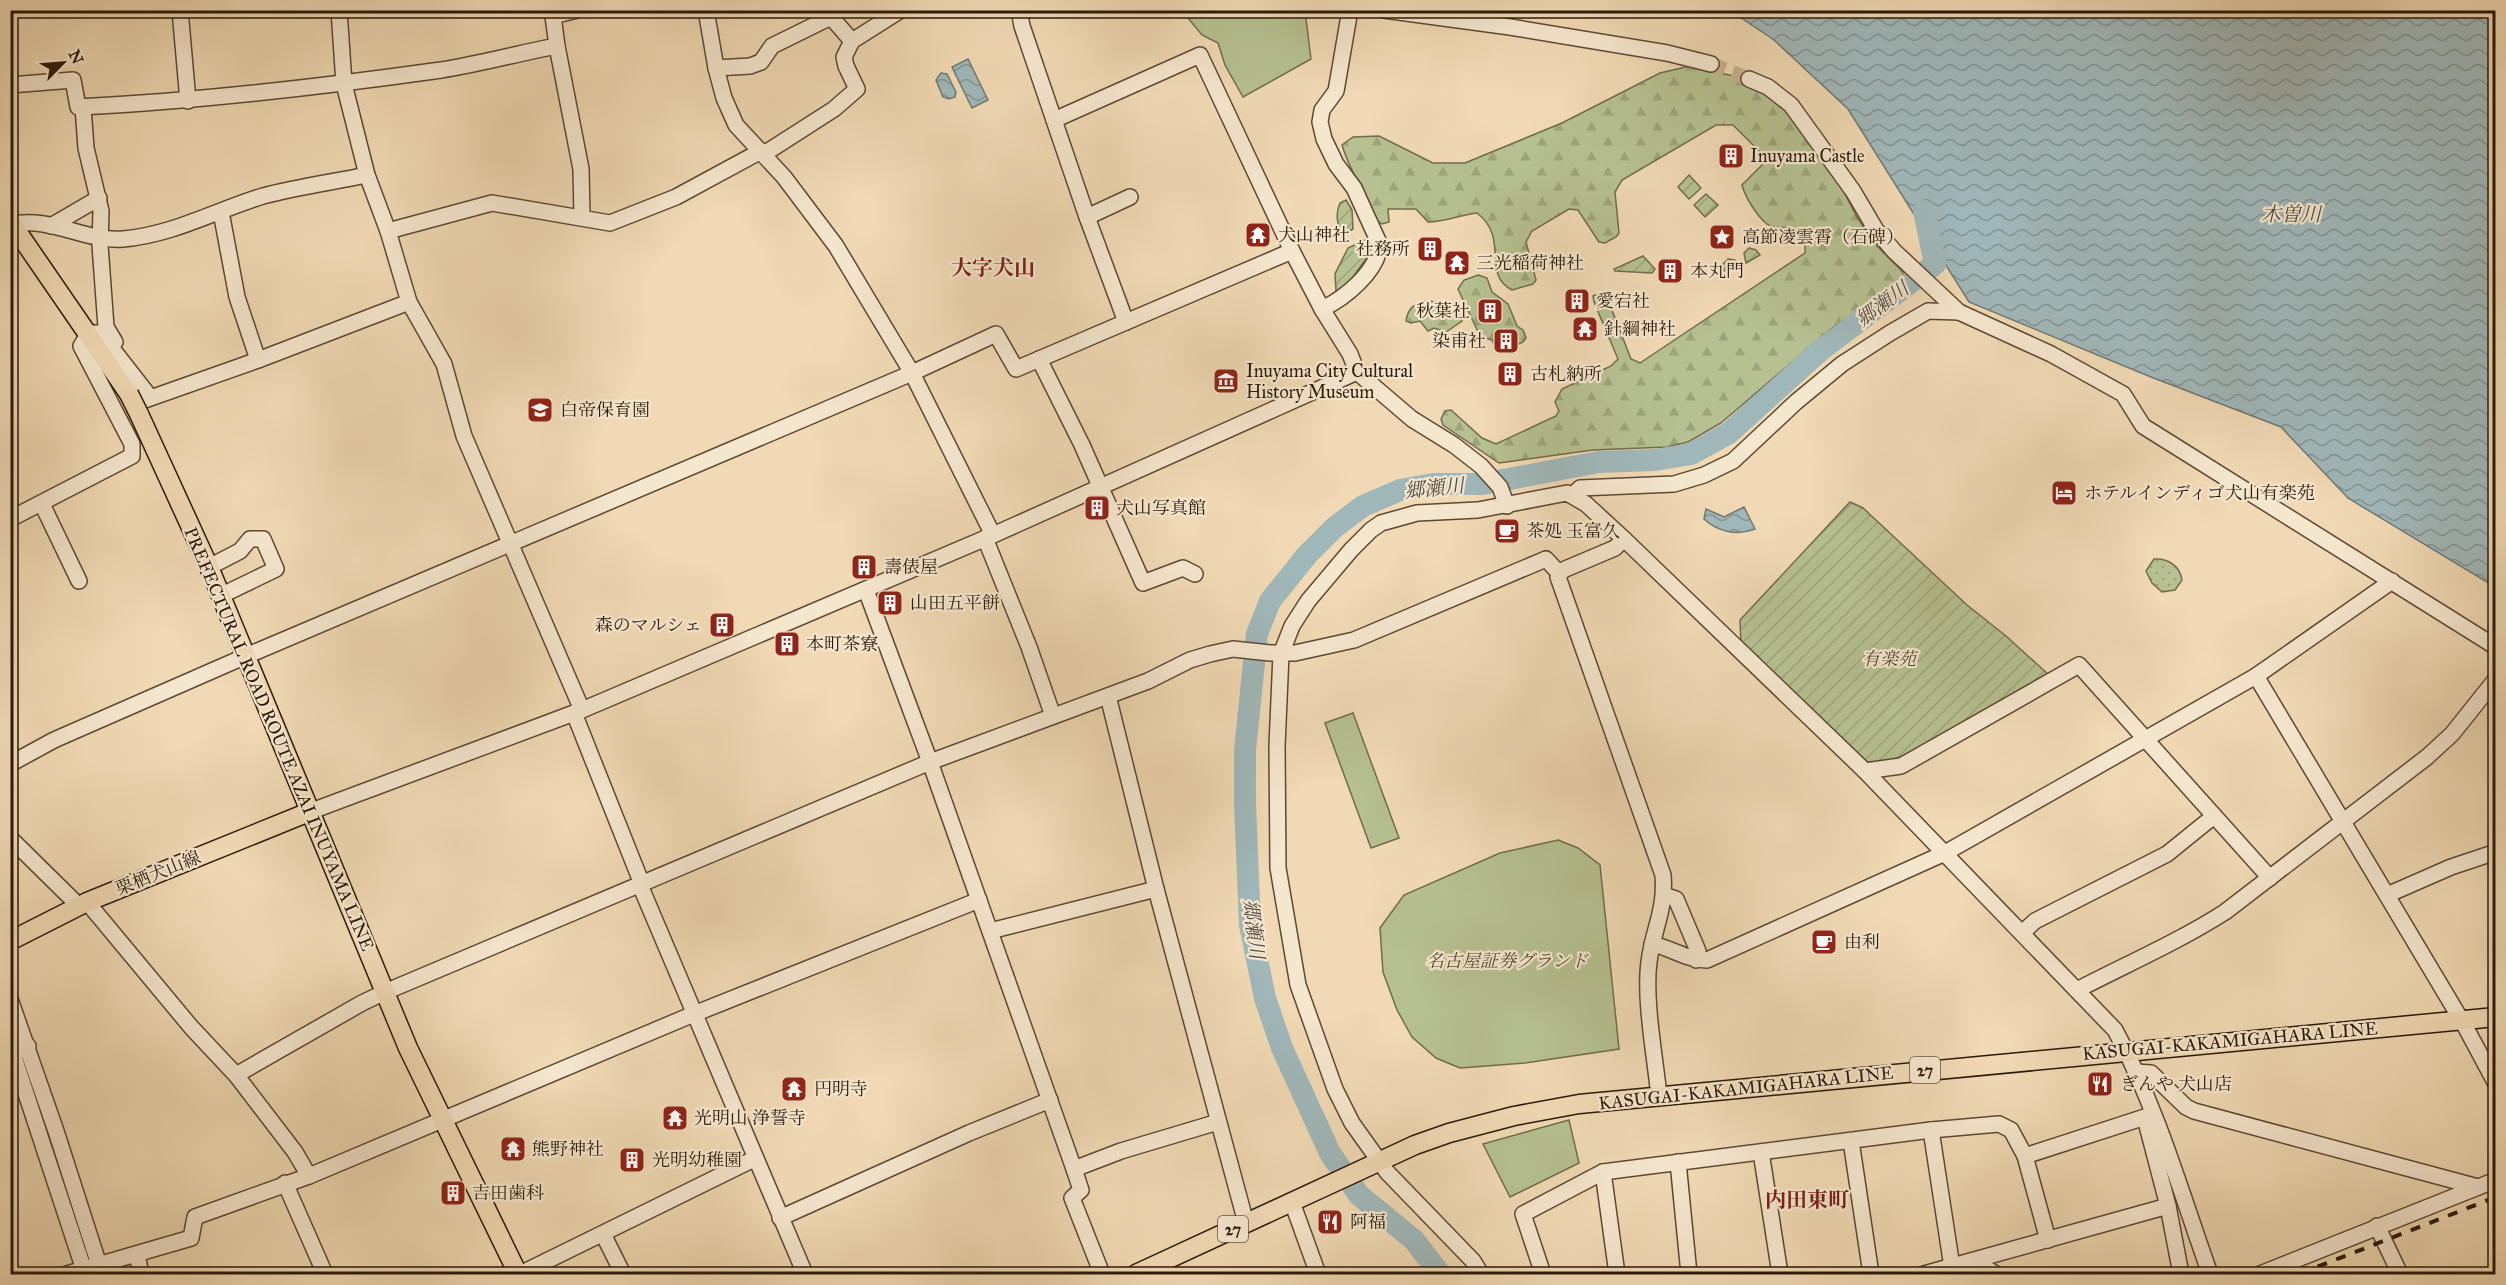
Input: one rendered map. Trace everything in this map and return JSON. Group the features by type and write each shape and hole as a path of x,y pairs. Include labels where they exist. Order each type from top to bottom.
{"main road":[{"name":"PREFECTURAL ROAD ROUTE AZAI INUYAMA LINE","path":"11,223 129,392 209,567 385,992 442,1119 519,1275"},
{"name":"栗栖犬山線","path":"10,941 83,904 309,812"},
{"name":"KASUGAI-KAKAMIGAHARA LINE","path":"1136,1275 1415,1145 1449,1133 1514,1116 1570,1105 2496,1017"}],"street":[{"path":"180,10 188,100"},
{"path":"339,10 344,84 367,175 388,231 409,302 444,364 464,436 509,545 539,607 641,884 754,1159 805,1275"},
{"path":"577,10 553,15 581,169 582,217"},
{"path":"706,10 716,68 724,98 736,125 763,152 836,246 912,373 989,536 1053,716"},
{"path":"388,231 492,203 610,222 676,197 763,152 834,109 857,89 844,57 852,41 901,10"},
{"path":"1019,10 1022,26 1087,217 1126,322"},
{"path":"1322,309 1347,295 1359,282 1379,251 1380,245 1354,188 1336,164 1324,139 1320,122 1322,110 1336,91 1350,10"},
{"path":"1384,10 1510,27 1667,53 1711,64"},
{"path":"716,68 750,66 761,62 772,46 831,17 852,41"},
{"path":"10,86 73,80 78,107 188,100 344,84 380,76 442,69 557,46"},
{"path":"1054,120 1200,55 1292,251 1322,309 1350,354 1357,372 1412,419 1454,445 1481,466 1500,488 1507,506"},
{"path":"1749,79 1768,87 1791,105 1853,191 1876,230 1959,312 2051,354 2123,394 2143,426 2496,647"},
{"path":"83,107 86,147 99,198 106,327 120,348 122,358"},
{"path":"11,223 51,226 101,239 145,236 263,196 367,175"},
{"path":"1087,217 1130,197"},
{"path":"51,226 99,198"},
{"path":"221,212 237,297 258,360"},
{"path":"10,764 54,740 246,656 912,373 996,334 1016,369 1292,251"},
{"path":"116,411 409,302"},
{"path":"1574,495 1580,488 1674,484 1714,470 1733,460 1796,402 1842,364 1890,333 1928,311 1959,312"},
{"path":"10,519 132,456 132,444 81,346 89,333 100,333 122,358 150,397"},
{"path":"1040,359 1101,487 1143,583 1183,568 1195,574"},
{"path":"309,812 578,712 866,590 1357,372"},
{"path":"1481,1275 1473,1261 1372,1166 1335,1089 1298,985 1278,868 1276,653 1308,601 1351,549 1371,530 1392,518 1417,513 1507,506 1562,493 1574,495 1624,539 1865,771 2115,1030 2135,1072 2148,1115 2210,1275"},
{"path":"42,504 79,581"},
{"path":"209,567 240,551 250,539 263,539 276,570 220,596"},
{"path":"1559,573 1615,548 1624,539"},
{"path":"236,1075 385,992 930,762 1108,696 1190,660 1233,649 1276,653 1314,650 1354,640 1546,559 1559,573 1558,582 1663,875 1664,895 1648,961 1648,992 1659,1096"},
{"path":"1652,944 1671,948 1685,957 1696,960 1721,956 1946,853 2256,676 2392,581"},
{"path":"866,590 980,900 1074,1169 1081,1190 1072,1198 1102,1275"},
{"path":"1865,771 1901,766 2079,665 2270,878"},
{"path":"2256,676 2466,1029 2496,1084"},
{"path":"2077,990 2134,960 2190,935 2225,912 2427,757 2452,734 2496,679"},
{"path":"1108,696 1156,889 1246,1223"},
{"path":"2022,933 2035,921 2167,854 2214,816"},
{"path":"10,838 83,904 236,1075 295,1152 309,1176"},
{"path":"2387,896 2451,867 2496,852"},
{"path":"990,931 1156,889"},
{"path":"1664,895 1676,899 1690,939 1698,951 1696,960"},
{"path":"67,1275 191,1238 195,1217 309,1176 694,1014 980,900"},
{"path":"10,999 28,1046 91,1267"},
{"path":"2135,1072 2151,1073 2186,1107 2194,1111 2478,1187"},
{"path":"780,1218 969,1133 1050,1100"},
{"path":"2025,1156 2148,1115"},
{"path":"2148,1115 2181,1275"},
{"path":"1074,1169 1121,1151 1218,1122"},
{"path":"1543,1275 1523,1214 1603,1172 1930,1130 1999,1124 2011,1130 2025,1156 2048,1240"},
{"path":"1930,1130 1952,1267"},
{"path":"1851,1140 1871,1275"},
{"path":"1761,1152 1780,1275"},
{"path":"519,1275 754,1159"},
{"path":"1678,1162 1689,1275"},
{"path":"1603,1172 1617,1275"},
{"path":"2260,1275 2496,1180"},
{"path":"285,1183 325,1275"},
{"path":"1292,1202 1318,1275"},
{"path":"1924,1275 2168,1206"},
{"path":"2377,1226 2400,1275"},
{"path":"603,1234 623,1275"},
{"path":"137,1255 141,1275"},
{"path":"1973,1261 1996,1275"}],"green space":[{"path":"1182,11 1305,11 1311,59 1243,97 1225,65 1218,43 1202,35"},
{"path":"1690,66 1742,78 1767,91 1794,119 1842,188 1874,243 1902,271 1905,278 1831,329 1721,423 1688,442 1667,447 1593,450 1499,463 1443,425 1441,419 1445,411 1451,410 1482,438 1496,444 1556,416 1559,411 1555,402 1562,389 1611,366 1618,359 1593,296 1600,293 1608,300 1631,359 1640,363 1805,253 1805,244 1796,229 1777,228 1767,224 1755,211 1746,195 1742,185 1762,165 1762,154 1733,125 1716,125 1622,180 1615,192 1619,233 1616,237 1605,243 1599,242 1578,210 1569,209 1532,231 1526,242 1536,280 1533,284 1512,290 1503,283 1498,275 1492,233 1487,223 1477,213 1428,222 1416,209 1388,209 1389,222 1382,224 1378,221 1358,184 1342,145 1353,137 1379,136 1433,163 1465,163 1562,123 1660,73"},
{"path":"1689,175 1701,188 1689,199 1678,187"},
{"path":"1706,194 1718,205 1705,217 1694,205"},
{"path":"1346,200 1352,210 1353,229 1346,233 1340,228 1337,216 1340,203"},
{"path":"1369,238 1373,249 1348,284 1336,291 1335,274 1348,248"},
{"path":"1749,248 1756,250 1760,255 1746,263 1744,253"},
{"path":"1643,256 1655,269 1652,273 1615,271 1614,269"},
{"path":"1728,259 1735,260 1739,266 1725,274 1723,264"},
{"path":"1478,275 1487,278 1492,292 1508,304 1517,326 1523,330 1526,338 1523,342 1502,352 1497,351 1492,340 1480,336 1458,289 1464,280"},
{"path":"1423,301 1454,304 1462,321 1446,332 1434,328 1428,331 1420,321 1411,323 1406,321 1411,308"},
{"name":"有楽苑","path":"1850,502 1863,508 1967,605 2049,675 1906,755 1884,763 1865,765 1741,646 1740,620"},
{"path":"2154,559 2168,562 2179,571 2182,580 2175,590 2162,592 2152,583 2146,571"},
{"path":"1353,713 1399,838 1371,848 1325,723"},
{"name":"名古屋証券グランド","path":"1558,840 1578,848 1600,865 1619,1049 1525,1063 1460,1068 1436,1058 1412,1037 1397,1010 1383,972 1380,928 1404,895 1500,853"},
{"path":"1569,1120 1579,1163 1510,1197 1483,1144"}],"water":[{"name":"木曽川","path":"1731,11 2495,11 2495,587 2348,498 2281,427 2151,377 1969,302 1848,109 1774,40"},
{"path":"968,59 988,100 972,108 952,67"},
{"path":"941,73 947,74 956,92 955,97 949,99 943,97 936,80"},
{"path":"1744,507 1755,529 1728,532 1704,519 1706,509 1724,517"}],"waterway":[{"name":"郷瀬川","path":"1440,1274 1414,1240 1359,1195 1330,1153 1282,1048 1265,998 1250,925 1245,750 1257,634 1270,601 1307,555 1335,527 1363,506 1400,490 1433,484 1482,484 1599,462 1655,460 1691,454 1729,433 1821,350 1935,264 1924,211"}],"tunnel":[{"path":"1711,64 1749,79"}],"railway":[{"path":"2299,1274 2496,1197"}],"place":[{"name":"Inuyama Castle","path":"1731,156"},
{"name":"犬山神社","path":"1258,235"},
{"name":"高節凌雲霄（石碑）","path":"1722,237"},
{"name":"社務所","path":"1430,249"},
{"name":"三光稲荷神社","path":"1457,263"},
{"name":"本丸門","path":"1670,271"},
{"name":"愛宕社","path":"1577,301"},
{"name":"秋葉社","path":"1490,311"},
{"name":"針綱神社","path":"1585,329"},
{"name":"染甫社","path":"1506,341"},
{"name":"古札納所","path":"1510,374"},
{"name":"Inuyama City Cultural History Museum","path":"1226,381"},
{"name":"白帝保育園","path":"540,410"},
{"name":"ホテルインディゴ犬山有楽苑","path":"2064,493"},
{"name":"犬山写真館","path":"1097,508"},
{"name":"茶処 玉富久","path":"1507,531"},
{"name":"壽俵屋","path":"864,567"},
{"name":"山田五平餅","path":"890,603"},
{"name":"森のマルシェ","path":"722,625"},
{"name":"本町茶寮","path":"787,644"},
{"name":"由利","path":"1824,942"},
{"name":"ぎんや 犬山店","path":"2100,1084"},
{"name":"円明寺","path":"794,1089"},
{"name":"光明山 浄誓寺","path":"675,1118"},
{"name":"熊野神社","path":"513,1149"},
{"name":"光明幼稚園","path":"632,1160"},
{"name":"吉田歯科","path":"453,1193"},
{"name":"阿福","path":"1330,1222"}],"district":[{"name":"大字犬山","path":"993,268"},
{"name":"内田東町","path":"1807,1200"}]}
